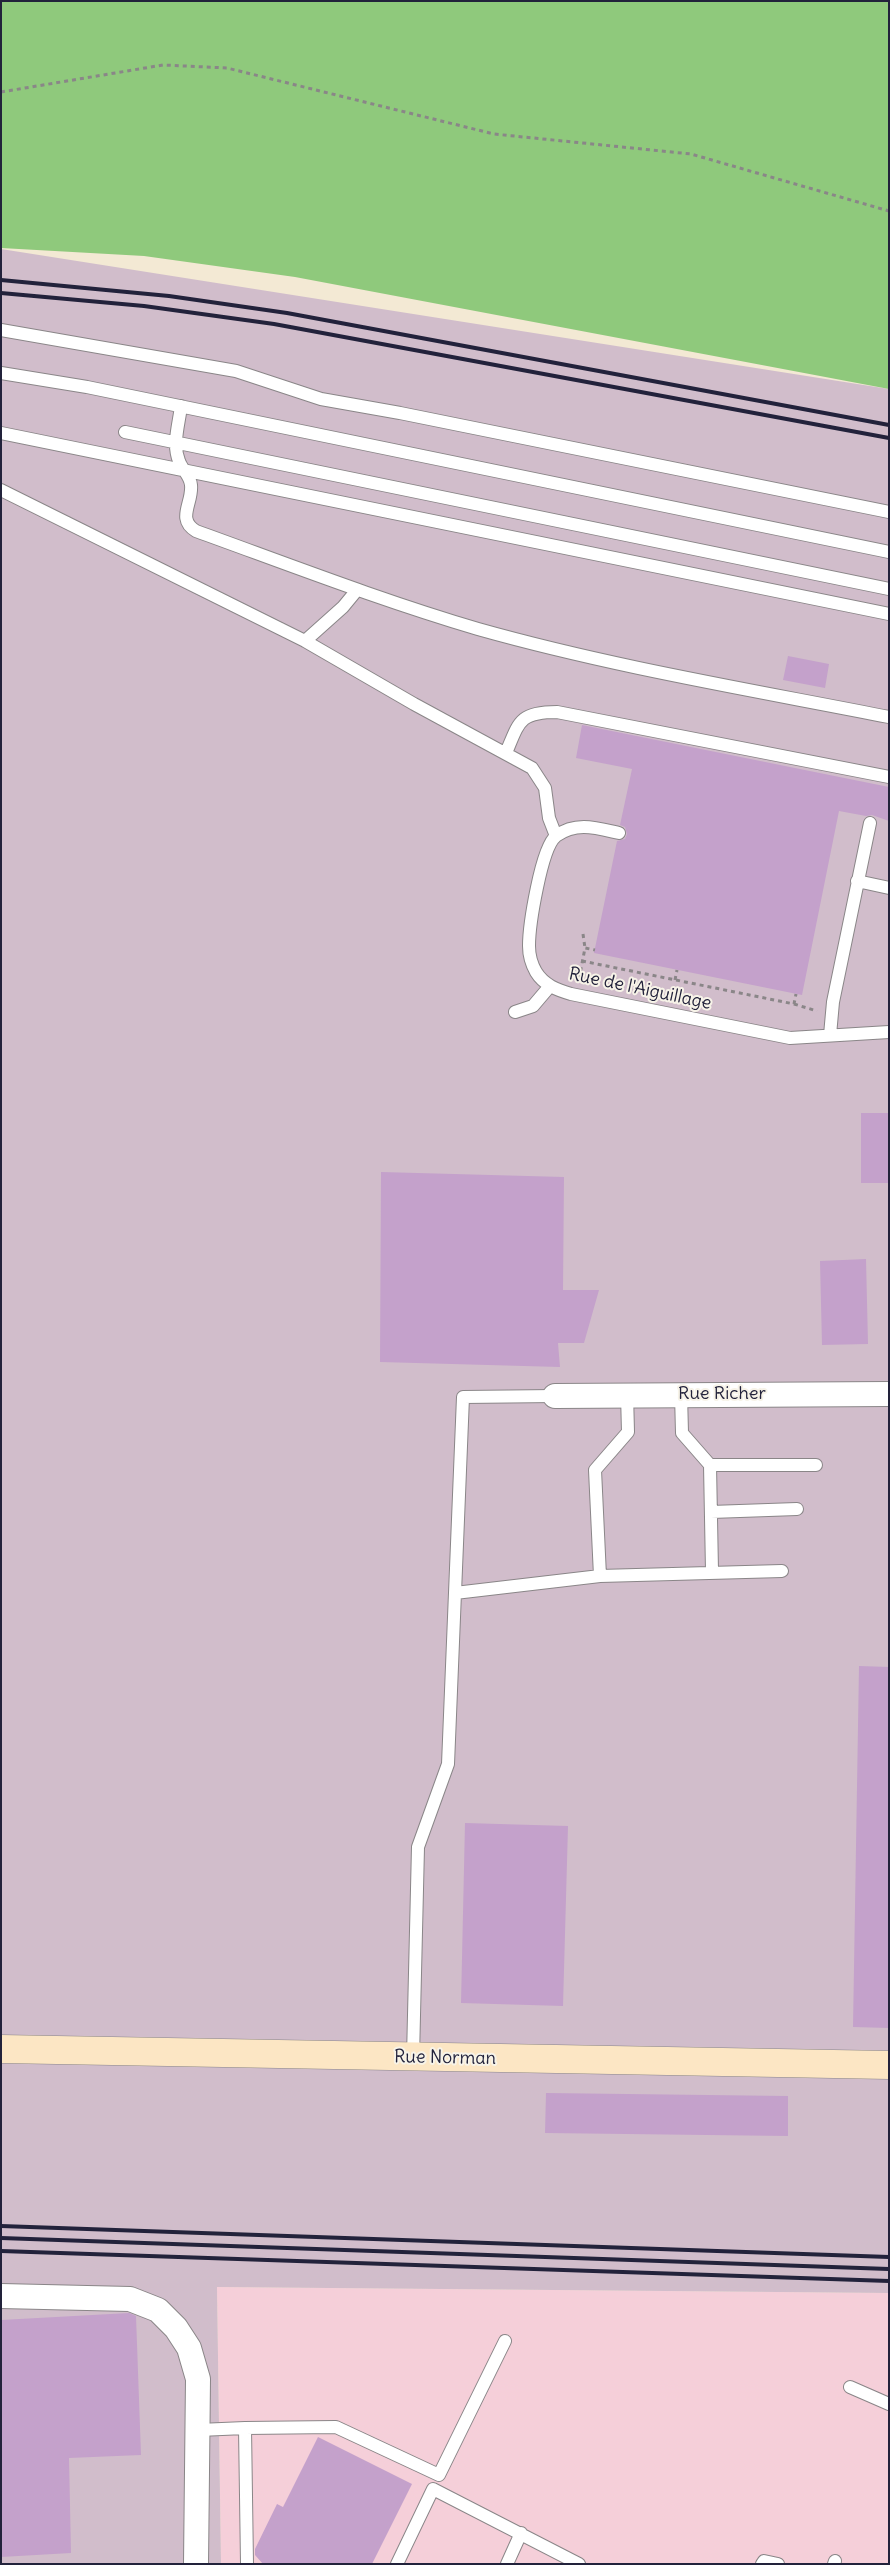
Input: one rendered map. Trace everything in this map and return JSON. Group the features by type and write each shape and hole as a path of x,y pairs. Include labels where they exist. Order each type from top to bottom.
{"street":[{"name":"Rue Richer","path":"555,1396 627,1394 889,1394"},
{"name":"Rue Norman","path":"1,2049 889,2065"},
{"path":"1,2296 130,2299 158,2310 176,2328 194,2359 198,2379 199,2430 196,2564"}],"lane":[{"path":"1,330 236,371 338,403 400,413 889,512"},
{"path":"1,373 87,387 889,552"},
{"path":"181,406 176,444 178,458 190,478 191,491 185,517 192,528 357,590 445,619 519,639 889,717"},
{"path":"125,432 889,589"},
{"path":"1,433 889,614"},
{"path":"1,490 305,641 414,704 532,768 542,781 549,818 556,836 579,826 619,833"},
{"path":"305,641 343,607 357,590"},
{"path":"506,753 518,723 524,718 545,712 557,712 889,777"},
{"path":"830,1035 831,1015 870,824"},
{"name":"Rue de l'Aiguillage","path":"556,836 548,846 534,900 529,947 535,971 550,986 571,994 790,1038 803,1039 830,1035 889,1032"},
{"path":"857,881 889,888"},
{"path":"515,1012 533,1006 550,986"},
{"path":"600,1576 595,1470 628,1432 627,1394"},
{"path":"681,1394 682,1433 710,1465 712,1571"},
{"path":"413,2057 418,1847 448,1764 463,1397 555,1396"},
{"path":"710,1465 816,1465"},
{"path":"711,1512 797,1509"},
{"path":"455,1593 600,1576 782,1570"},
{"path":"397,2564 505,2341"},
{"path":"850,2387 889,2404"},
{"path":"199,2430 336,2427 439,2475"},
{"path":"245,2428 247,2564"},
{"path":"433,2490 521,2533 562,2559 579,2564"},
{"path":"507,2564 521,2533"},
{"path":"762,2564 764,2561 778,2564"}],"path":[{"path":"1,92 163,65 227,68 494,134 691,154 889,211"},
{"path":"578,981 585,948 583,934"},
{"path":"585,948 595,950"},
{"path":"582,962 794,1004 831,1015"},
{"path":"675,980 677,970"},
{"path":"794,1004 796,994"}],"shaded area":[{"path":"1,249 889,389 889,2293 217,2287 221,2564 1,2564"},
{"path":"217,2287 889,2293 889,2564 221,2564"}],"green space":[{"path":"1,1 889,1 889,389 295,277 144,256 1,248"}],"building":[{"path":"788,656 829,664 825,688 783,680"},
{"path":"582,725 889,787 889,821 872,815 866,816 839,811 802,995 594,953 617,841 625,839 627,834 625,827 620,825 632,769 576,758"},
{"path":"861,1113 889,1113 889,1183 861,1183"},
{"path":"381,1172 564,1177 563,1290 599,1290 584,1343 558,1343 560,1367 380,1362"},
{"path":"866,1259 868,1344 822,1345 820,1261"},
{"path":"859,1666 889,1667 889,2028 853,2027"},
{"path":"465,1823 568,1826 563,2006 461,2003"},
{"path":"546,2093 788,2096 788,2136 545,2133"},
{"path":"129,2313 136,2316 141,2455 69,2458 71,2553 1,2557 1,2320"},
{"path":"318,2437 412,2484 372,2564 263,2564 255,2555 255,2549 277,2504 283,2507"}],"railway":[{"path":"1,280 169,296 287,313 889,425"},
{"path":"1,293 144,306 274,324 889,438"},
{"path":"1,2226 889,2257"},
{"path":"1,2238 889,2269"},
{"path":"1,2251 889,2281"}]}
